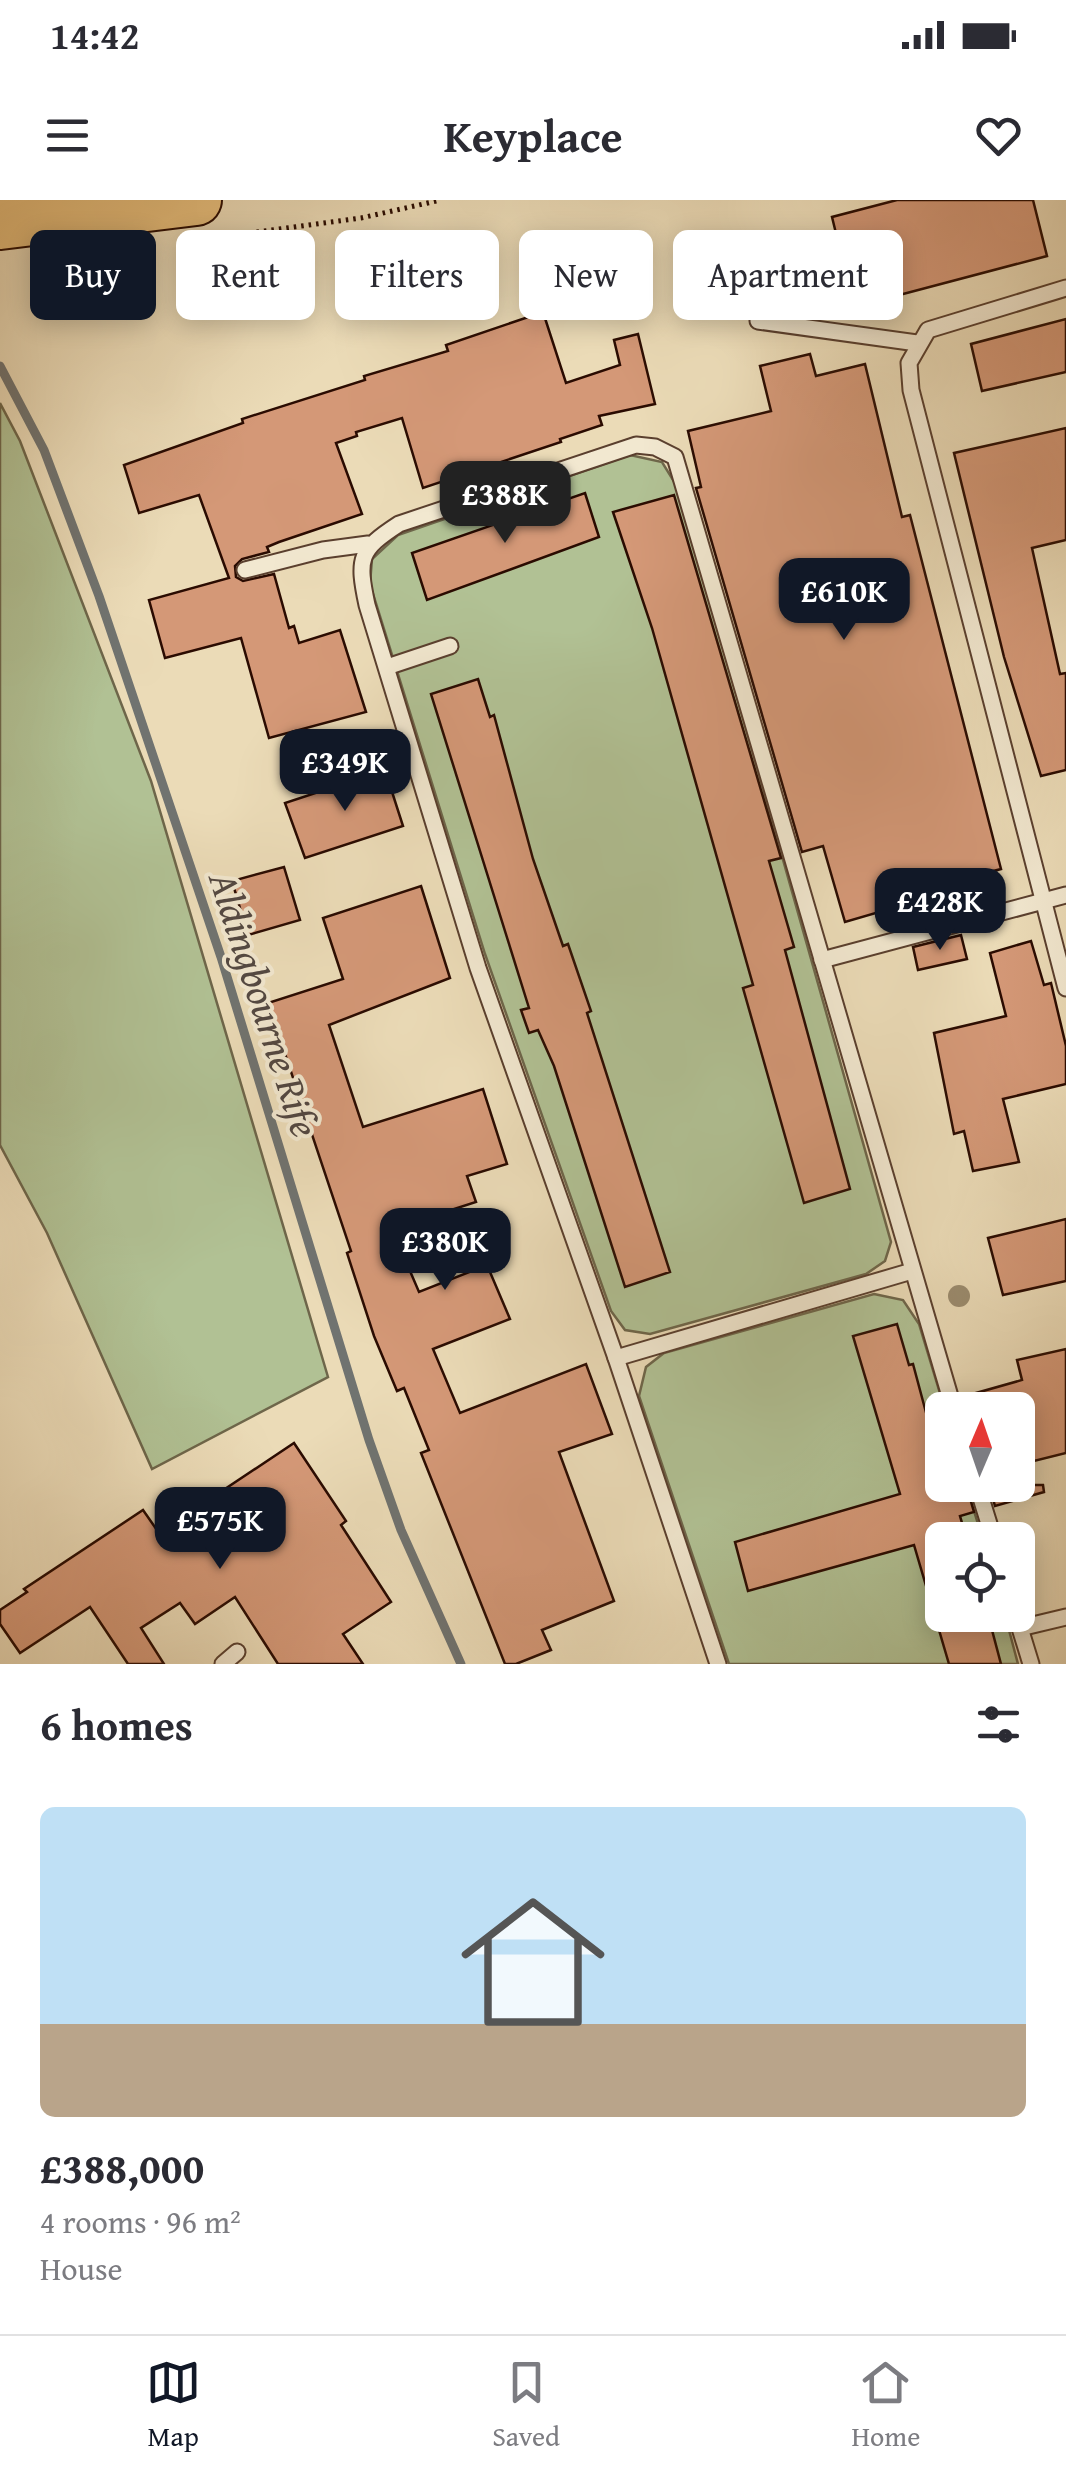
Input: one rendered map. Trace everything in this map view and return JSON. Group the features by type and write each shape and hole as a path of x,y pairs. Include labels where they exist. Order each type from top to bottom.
{"highway":[{"path":"0,224 196,200"}],"lane":[{"path":"1066,288 928,330 917,343 909,363 911,390 1066,988"},
{"path":"758,321 917,343"},
{"path":"245,570 323,550 368,544 399,524 636,444 655,447 675,457 949,1392"},
{"path":"368,544 361,577 478,968 616,1358 718,1664"},
{"path":"387,667 450,646"},
{"path":"822,960 1066,895"},
{"path":"616,1358 912,1271"},
{"path":"1035,1620 1066,1617"},
{"path":"1021,1632 1031,1664"},
{"path":"222,1664 238,1652"}],"green space":[{"path":"0,403 20,441 151,781 328,1377 152,1469 47,1233 0,1145"},
{"path":"630,455 662,462 678,488 891,1242 885,1261 866,1274 650,1334 625,1330 611,1311 485,954 370,584 372,559 398,535"},
{"path":"874,1294 903,1300 919,1324 940,1392 925,1392 925,1502 971,1502 977,1522 925,1522 925,1632 1010,1632 1018,1664 729,1664 639,1396 646,1367 664,1353"}],"building":[{"path":"897,200 1033,200 1047,256 903,294 903,230 835,230 832,217"},
{"path":"1066,319 1066,372 982,391 971,344"},
{"path":"519,320 546,320 566,383 620,365 614,340 638,334 655,404 599,416 602,425 560,439 561,442 423,488 402,418 356,432 357,436 336,443 362,514 242,559 235,566 236,577 243,581 274,574 289,628 294,626 299,643 340,630 366,712 269,738 241,638 165,658 149,600 229,578 199,495 139,513 124,465 243,423 242,419 365,380 364,376 448,351 446,345"},
{"path":"810,354 816,376 865,364 902,517 910,515 1001,869 951,882 956,913 908,925 903,905 845,922 823,846 802,852 696,488 701,487 688,431 771,411 760,366"},
{"path":"1066,428 1066,540 1032,548 1060,674 1066,673 1066,770 1041,776 1004,657 954,453"},
{"path":"585,493 599,537 427,600 412,553"},
{"path":"674,495 781,858 769,861 794,947 785,950 850,1189 804,1203 743,988 753,985 652,628 613,512"},
{"path":"478,679 490,717 494,715 533,859 591,1011 587,1013 670,1272 625,1287 554,1066 538,1030 529,1033 521,1010 529,1008 431,694"},
{"path":"385,770 403,826 305,858 285,803"},
{"path":"284,867 300,920 248,935 232,881"},
{"path":"421,886 450,978 329,1025 363,1127 483,1089 507,1164 467,1176 476,1202 392,1229 419,1292 487,1265 510,1319 433,1349 460,1413 586,1364 612,1434 559,1452 614,1601 542,1630 551,1650 516,1664 505,1664 421,1453 429,1450 404,1388 397,1391 374,1336 347,1253 351,1251 268,1003 343,979 323,918"},
{"path":"961,935 967,959 918,970 913,947"},
{"path":"1031,941 1044,985 1051,983 1066,1046 1066,1084 1003,1099 1019,1162 973,1171 964,1131 954,1134 934,1033 1006,1016 990,953"},
{"path":"1066,1219 1066,1281 1003,1295 988,1238"},
{"path":"897,1324 925,1409 925,1502 971,1502 974,1512 960,1516 962,1522 925,1522 925,1582 914,1545 748,1591 735,1542 900,1494 853,1336"},
{"path":"1066,1349 1066,1453 1035,1461 1035,1392 980,1392 1022,1380 1017,1360"},
{"path":"294,1443 346,1521 341,1525 391,1602 343,1634 363,1664 278,1664 235,1597 195,1624 180,1603 141,1628 164,1664 128,1664 90,1607 20,1653 0,1624 0,1610 27,1592 24,1589 143,1510 159,1533"},
{"path":"1035,1485 1043,1485 1044,1492 1035,1495"},
{"path":"940,1632 993,1632 1001,1664 949,1664"}],"waterway":[{"name":"Aldingbourne Rife","path":"0,366 44,450 99,596 221,957 369,1440 401,1530 461,1664"}]}
